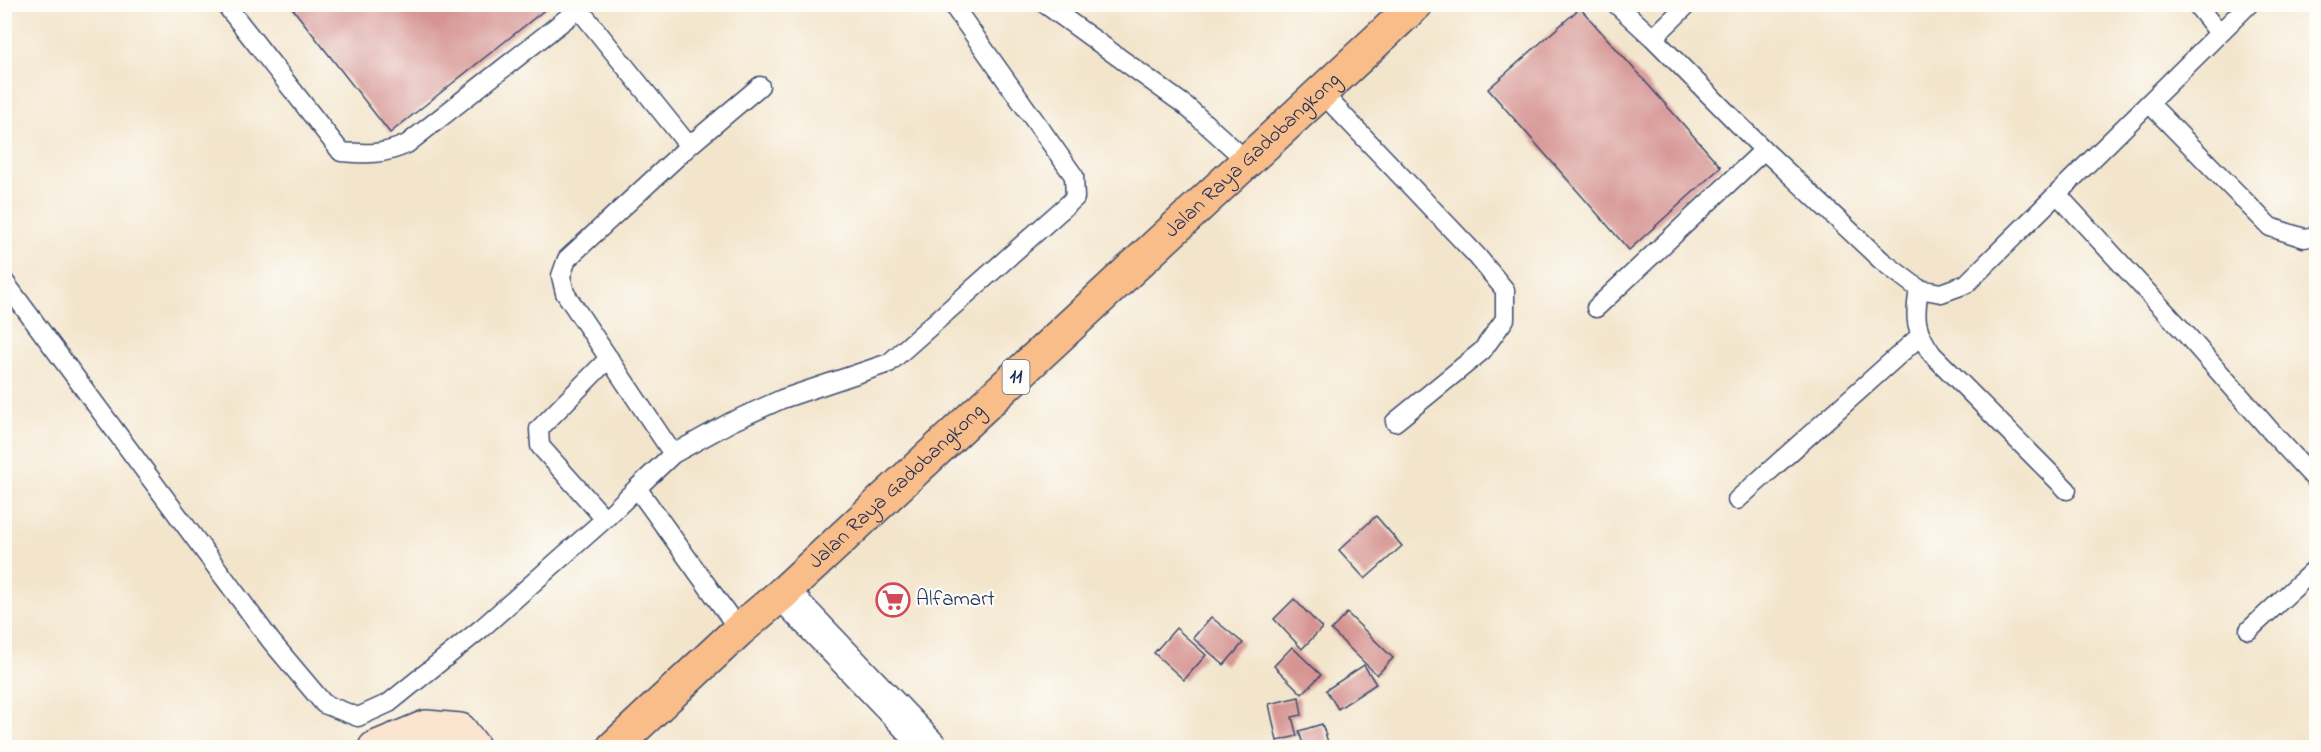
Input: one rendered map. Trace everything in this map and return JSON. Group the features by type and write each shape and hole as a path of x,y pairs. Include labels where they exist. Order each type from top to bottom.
{"highway":[{"name":"Jalan Raya Gadobangkong","path":"613,747 739,630 783,593 1416,4"}],"main road":[{"path":"375,747 426,727 460,730 474,747"}],"street":[{"path":"783,593 931,747"}],"lane":[{"path":"225,4 341,152 372,154 390,152 407,144 582,7 688,146"},
{"path":"4,281 271,641 324,704 358,717 389,703 482,628 605,519 673,454 731,422 782,399 889,363 1075,198 1074,176 952,4"},
{"path":"1045,4 1186,106 1248,162"},
{"path":"1616,4 1764,150 1882,261 1919,289 1941,293 1966,284 2249,4"},
{"path":"1653,38 1688,4"},
{"path":"2196,4 2219,33"},
{"path":"673,454 565,293 561,276 567,259 688,146 760,86"},
{"path":"1321,93 1477,256 1505,290 1505,319 1482,351 1395,422"},
{"path":"2149,103 2270,227 2304,238 2316,236"},
{"path":"1596,308 1764,150"},
{"path":"2057,194 2316,480"},
{"path":"1919,289 1916,322 1920,336 1932,354 2067,490"},
{"path":"1737,500 1920,336"},
{"path":"605,519 540,446 539,429 609,358"},
{"path":"637,488 739,630"},
{"path":"2249,630 2316,568"}],"building":[{"path":"289,4 552,4 390,133"},
{"path":"1580,8 1721,167 1629,250 1488,89"},
{"path":"1376,516 1402,546 1365,579 1339,550"},
{"path":"1294,599 1322,628 1302,649 1274,619"},
{"path":"1347,613 1393,658 1377,675 1331,630"},
{"path":"1211,617 1243,643 1224,665 1193,638"},
{"path":"1176,628 1206,655 1184,680 1154,653"},
{"path":"1292,647 1321,675 1302,694 1274,666"},
{"path":"1364,665 1376,684 1338,709 1326,690"},
{"path":"1299,697 1302,715 1292,717 1297,736 1277,741 1269,704"},
{"path":"1322,724 1330,748 1304,748 1299,731"}],"place":[{"name":"Alfamart","path":"893,600"}]}
